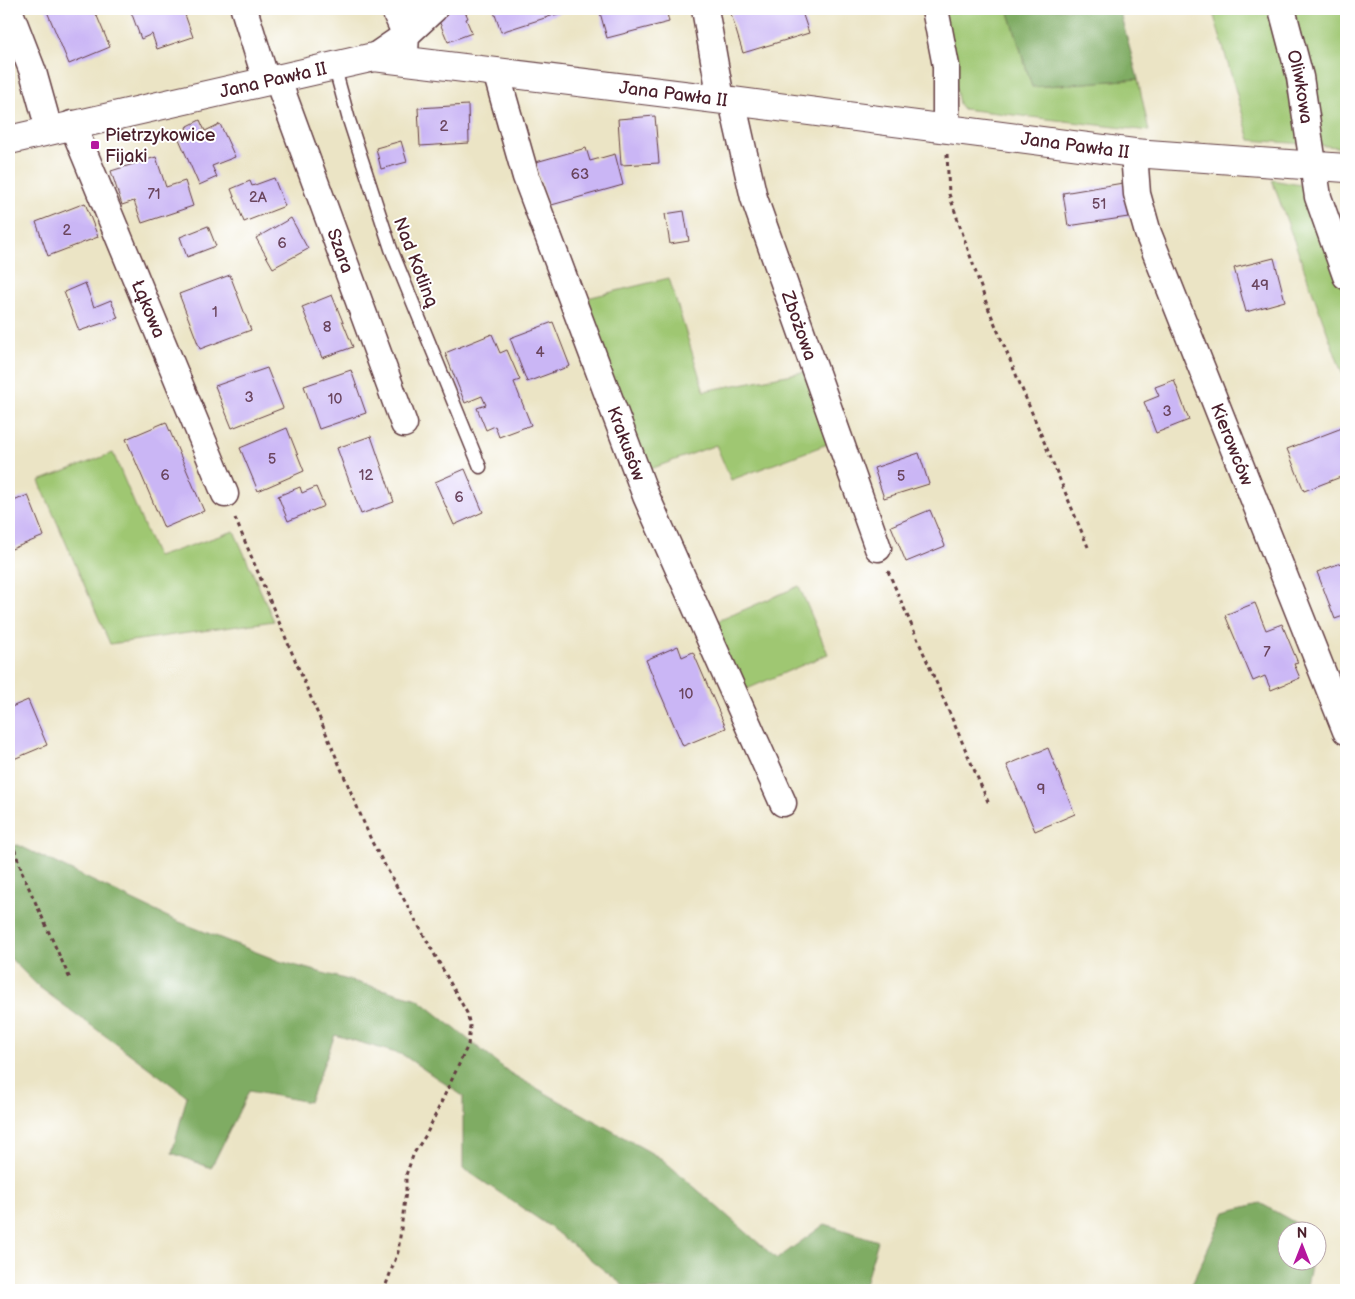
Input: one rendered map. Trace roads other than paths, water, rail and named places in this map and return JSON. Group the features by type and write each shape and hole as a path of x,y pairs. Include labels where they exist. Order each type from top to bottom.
{"street":[{"name":"Szara","path":"244,9 404,424"},
{"path":"394,9 405,48"},
{"path":"405,48 434,9"},
{"name":"Zbożowa","path":"705,9 726,100 754,198 878,548"},
{"path":"935,9 946,66 946,129"},
{"name":"Oliwkowa","path":"1282,9 1300,77 1318,197 1346,276"},
{"name":"Łąkowa","path":"9,10 33,72 60,127 225,494"},
{"name":"Jana Pawła II","path":"9,140 374,57 405,48 496,72 1134,153 1346,168"},
{"name":"Krakusów","path":"496,72 526,177 646,496 783,803"},
{"name":"Kierowców","path":"1134,153 1138,194 1148,233 1346,731"}],"lane":[{"name":"Nad Kotliną","path":"334,65 349,120 391,249 480,467"}],"place":[{"name":"Pietrzykowice Fijaki","path":"95,145"}]}
